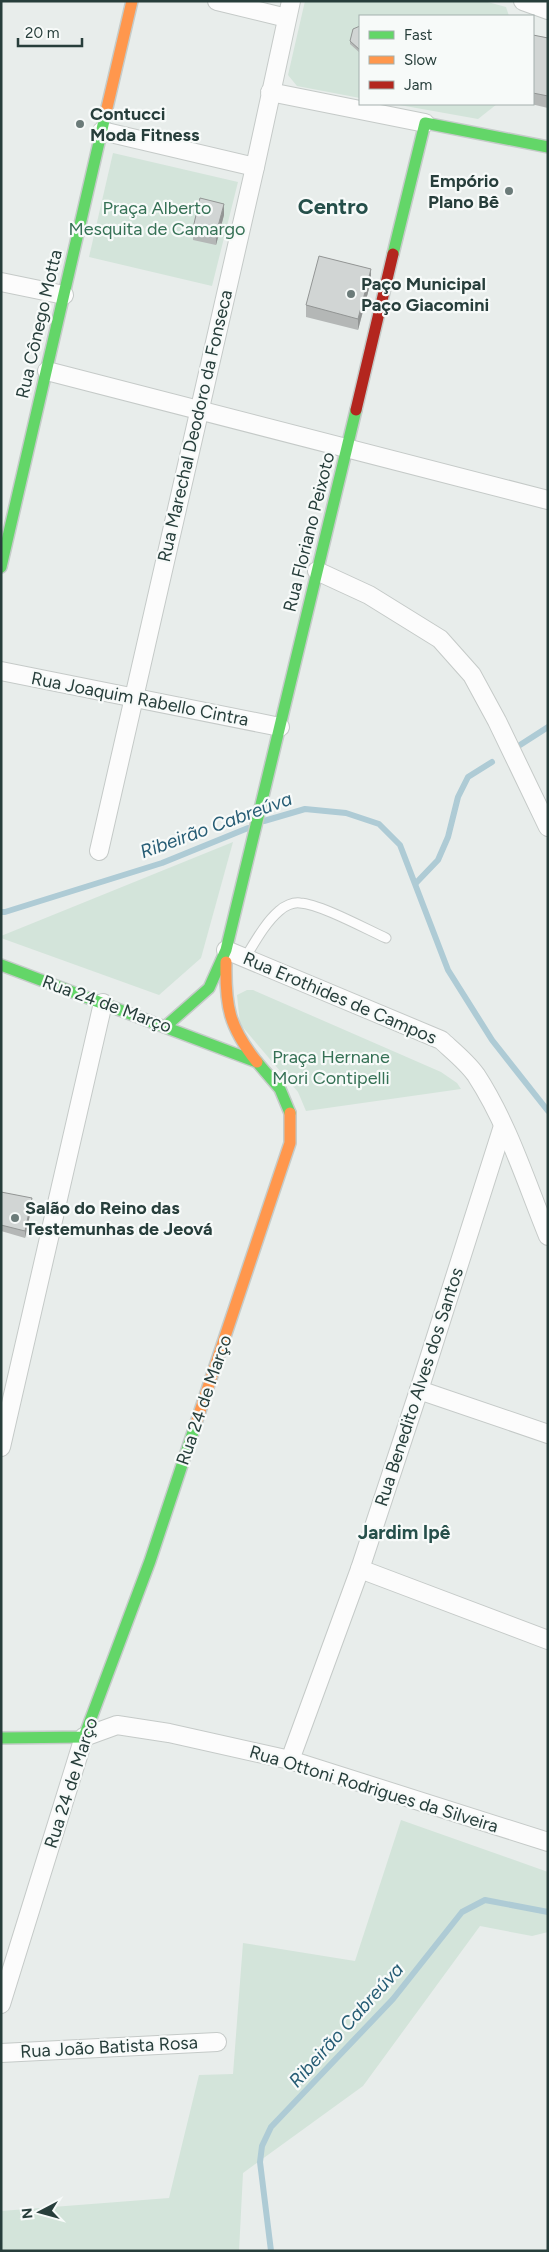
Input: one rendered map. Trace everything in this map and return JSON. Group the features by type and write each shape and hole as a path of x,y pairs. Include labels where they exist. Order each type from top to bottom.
{"street":[{"name":"Rua Cônego Motta","path":"1,567 132,1"},
{"path":"217,1 287,18"},
{"name":"Rua Marechal Deodoro da Fonseca","path":"99,852 291,1"},
{"path":"528,2 548,10"},
{"path":"270,92 548,148"},
{"name":"Rua Floriano Peixoto","path":"226,950 425,123"},
{"path":"102,132 255,167"},
{"path":"1,282 64,295"},
{"path":"46,371 548,500"},
{"path":"317,571 369,595 440,639 472,675 497,721 548,827"},
{"name":"Rua Joaquim Rabello Cintra","path":"1,671 280,727"},
{"path":"166,1026 209,988 226,950"},
{"path":"226,950 225,1030 257,1062"},
{"name":"Rua Erothides de Campos","path":"226,950 441,1040 476,1075 503,1126 548,1236"},
{"name":"Rua 24 de Março","path":"1,965 257,1062 280,1089 291,1110 293,1125 290,1143 150,1561 84,1737 1,2004"},
{"path":"1,1447 103,1003"},
{"path":"208,1042 225,1030"},
{"name":"Rua Benedito Alves dos Santos","path":"290,1760 360,1569 420,1390 503,1126"},
{"path":"420,1390 548,1434"},
{"path":"360,1569 548,1640"},
{"name":"Rua Ottoni Rodrigues da Silveira","path":"84,1737 117,1725 169,1733 290,1760 548,1842"},
{"path":"1,1738 84,1737"},
{"name":"Rua João Batista Rosa","path":"1,2052 216,2042"}],"lane":[{"path":"245,958 257,938 280,910 292,904 301,903 332,913 386,938"}],"green space":[{"path":"305,1 484,1 506,7 509,15 359,15 359,98 297,86 288,75"},
{"path":"400,105 496,105 478,119"},
{"name":"Praça Alberto Mesquita de Camargo","path":"113,153 238,182 212,286 89,257"},
{"path":"233,842 201,958 159,995 1,938 1,936"},
{"name":"Praça Hernane Mori Contipelli","path":"247,990 253,990 441,1072 457,1083 461,1089 306,1111 298,1092 240,1024 237,995"},
{"path":"401,1820 548,1872 548,1932 532,1936 480,1926 363,2086 243,2173 239,2251 1,2251 1,2211 169,2198 199,2075 233,2074 243,1943 355,1961"}],"building":[{"path":"359,26 359,49 350,41 353,29"},
{"path":"534,35 548,38 548,96 534,93"},
{"path":"200,198 224,204 216,234 193,228"},
{"path":"319,256 371,269 358,319 306,305"},
{"name":"Salão do Reino das Testemunhas de Jeová","path":"1,1192 32,1198 25,1231 1,1225"}],"waterway":[{"path":"520,745 548,727"},
{"path":"416,883 438,860 448,837 458,797 468,777 492,762"},
{"name":"Ribeirão Cabreúva","path":"264,821 305,809 346,813 379,824 400,845 448,970 492,1040 548,1111"},
{"name":"Ribeirão Cabreúva","path":"1,912 162,863 248,828"},
{"name":"Ribeirão Cabreúva","path":"271,2251 260,2162 262,2146 271,2127 393,1999 462,1912 485,1900 548,1912"}],"traffic: fast":[{"path":"1,567 106,112"},
{"path":"393,254 425,123 548,147"},
{"path":"166,1026 209,988 226,950 356,410"},
{"path":"1,965 257,1062 280,1089 290,1113"},
{"path":"1,1738 84,1737 150,1561 196,1423"}],"traffic: slow":[{"path":"106,112 132,1"},
{"path":"226,962 226,991 231,1015 240,1038 257,1062"},
{"path":"196,1423 290,1143 290,1113"}],"traffic: jam":[{"path":"356,410 393,254"}],"place":[{"name":"Contucci Moda Fitness","path":"80,124"},
{"name":"Empório Plano Bê","path":"509,191"},
{"name":"Paço Municipal Paço Giacomini","path":"351,294"},
{"name":"Salão do Reino das Testemunhas de Jeová","path":"15,1218"}],"district":[{"name":"Centro","path":"333,206"},
{"name":"Jardim Ipê","path":"404,1532"}]}
